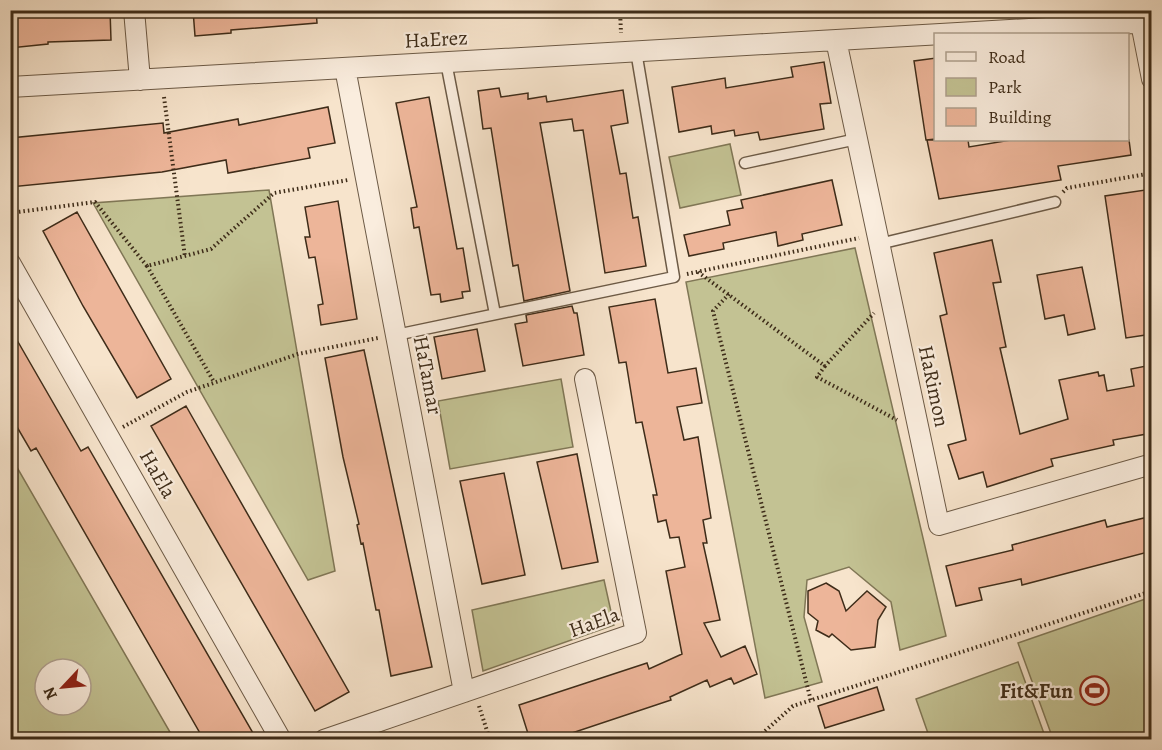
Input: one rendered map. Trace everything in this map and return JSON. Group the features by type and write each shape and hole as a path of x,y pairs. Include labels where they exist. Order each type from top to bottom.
{"street":[{"path":"135,10 140,80"},
{"path":"1146,22 1152,79"},
{"name":"HaErez","path":"957,33 1146,22"},
{"name":"HaErez","path":"10,87 934,34"},
{"name":"HaRimon","path":"836,40 939,525 1152,464"},
{"name":"HaTamar","path":"345,68 396,335 469,690"},
{"name":"HaEla","path":"10,263 281,740"},
{"name":"HaEla","path":"324,740 636,633 585,379"}],"lane":[{"path":"396,335 674,277 636,51"},
{"path":"446,62 495,314"},
{"path":"745,164 857,139"},
{"path":"878,239 1055,202"}],"path":[{"path":"162,78 185,257"},
{"path":"1055,202 1067,188 1152,173"},
{"path":"147,266 211,249 274,194 366,177"},
{"path":"10,213 95,202 147,266 214,382"},
{"path":"674,277 878,239"},
{"path":"698,272 825,366"},
{"path":"729,294 713,311 811,701"},
{"path":"890,295 817,377 919,432"},
{"path":"108,436 187,392 214,382 298,354 396,335"},
{"path":"755,740 793,706 1152,591"},
{"path":"469,690 490,740"}],"green space":[{"path":"730,144 741,195 680,208 669,157"},
{"path":"269,190 335,571 308,580 93,203"},
{"path":"855,248 946,636 900,650 891,602 849,567 807,580 804,617 822,682 765,698 686,282"},
{"path":"561,379 573,447 450,469 438,401"},
{"path":"11,457 174,739 11,739"},
{"path":"604,580 614,625 483,671 472,610"},
{"name":"Fit&Fun","path":"1151,597 1151,739 1053,739 1018,643"},
{"path":"1018,662 1046,739 930,739 916,699"}],"building":[{"path":"10,10 110,10 111,40 48,42 48,44 10,48"},
{"path":"193,10 316,10 317,23 231,30 231,33 195,36"},
{"path":"934,58 934,139 926,140 914,61"},
{"path":"824,62 831,103 820,104 824,129 760,140 758,132 735,136 734,130 712,134 711,126 679,132 672,87 725,78 726,88 793,77 791,67"},
{"path":"499,88 501,97 528,93 528,99 546,96 547,102 623,90 628,123 611,126 620,174 626,173 633,218 638,217 646,266 605,273 583,130 574,131 572,119 540,123 570,291 524,301 518,265 513,266 491,128 483,129 478,91"},
{"path":"429,97 457,249 463,248 470,291 462,292 463,298 441,302 440,294 431,295 419,227 414,228 411,208 417,207 396,103"},
{"path":"328,107 335,143 308,148 310,158 228,173 226,160 162,172 10,187 10,138 163,123 164,133 238,119 239,125"},
{"path":"927,140 968,141 969,147 1005,141 1129,140 1131,155 1058,166 1061,180 939,199"},
{"path":"832,180 842,225 802,234 803,240 778,246 776,232 723,243 724,249 689,256 684,235 730,225 727,211 743,208 741,200"},
{"path":"1152,189 1152,334 1126,338 1105,196"},
{"path":"338,201 357,319 321,325 318,305 323,304 315,257 309,258 305,237 310,237 305,207"},
{"path":"77,212 171,379 137,398 83,306 43,231"},
{"path":"992,240 1001,282 993,283 1006,347 1000,348 1020,434 1068,419 1059,380 1098,372 1099,376 1104,375 1107,391 1134,386 1131,369 1146,366 1148,372 1152,371 1152,433 1113,440 1114,445 1051,459 1053,466 987,487 983,472 959,479 948,445 966,440 940,316 947,314 934,253"},
{"path":"1082,267 1095,329 1068,335 1064,315 1045,319 1037,275"},
{"path":"655,299 668,373 696,368 702,403 677,407 684,440 698,437 711,518 703,520 707,543 703,543 720,620 704,623 721,657 745,646 757,674 734,684 731,678 710,687 707,680 670,697 671,700 551,740 530,740 519,705 647,663 649,669 682,654 666,571 685,567 679,537 670,538 666,520 658,522 653,495 657,495 642,422 636,423 626,362 619,363 609,307"},
{"path":"572,306 574,313 577,313 584,355 523,366 515,324 527,322 526,315"},
{"path":"10,328 81,451 88,447 257,740 204,740 36,448 31,451 10,415"},
{"path":"477,329 485,371 442,379 434,337"},
{"path":"364,350 432,667 391,676 379,610 376,610 363,543 361,544 357,525 359,524 343,457 325,358"},
{"path":"186,406 349,692 315,711 151,426"},
{"path":"577,454 598,562 562,569 537,462"},
{"path":"504,473 525,575 482,584 460,481"},
{"path":"1152,516 1152,551 1022,585 1021,579 979,588 982,600 956,606 946,566 1013,550 1012,545 1105,520 1107,527"},
{"path":"826,583 839,591 846,611 867,591 886,607 878,620 875,647 851,650 832,634 829,637 816,630 818,621 808,613 808,591"},
{"path":"877,687 884,710 825,728 818,706"}],"place":[{"name":"Fit&Fun","path":"1094,691"}]}
